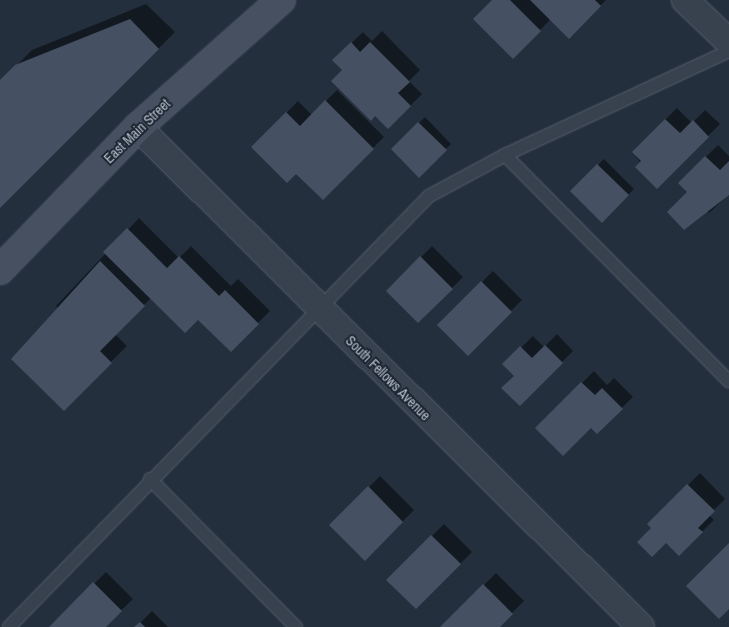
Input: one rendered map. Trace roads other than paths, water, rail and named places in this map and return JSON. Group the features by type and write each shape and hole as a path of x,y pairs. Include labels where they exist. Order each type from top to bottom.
{"main road":[{"name":"East Main Street","path":"0,270 138,127 281,0"}],"street":[{"path":"685,0 729,42"},
{"name":"South Fellows Avenue","path":"138,127 317,308 641,627"}],"lane":[{"path":"9,627 150,479 429,196 506,155 729,51"},
{"path":"506,155 729,381"},
{"path":"150,479 296,627"}]}
